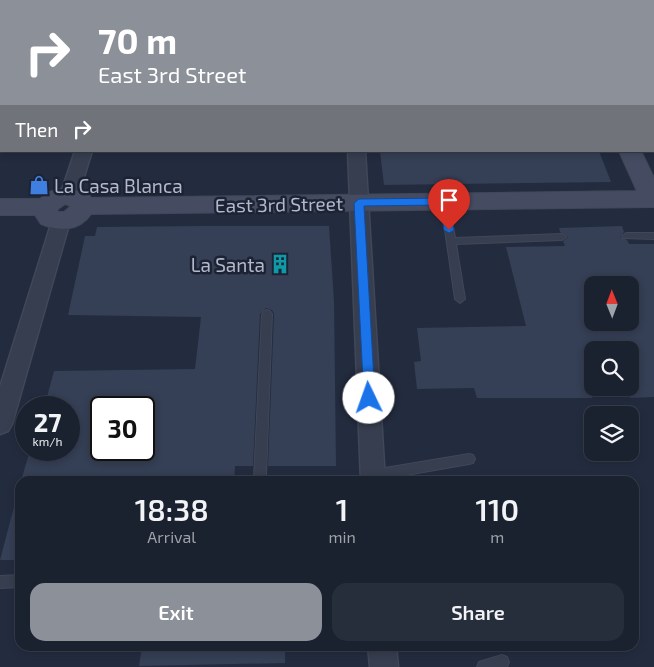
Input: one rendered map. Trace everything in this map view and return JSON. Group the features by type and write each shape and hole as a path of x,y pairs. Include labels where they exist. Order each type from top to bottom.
{"street":[{"path":"0,424 58,198 76,201 84,152"},
{"path":"356,152 369,476"},
{"path":"630,152 653,199"},
{"name":"East 3rd Street","path":"76,201 359,203 653,199"},
{"path":"0,207 54,214"},
{"path":"382,651 384,667"}],"lane":[{"path":"445,202 460,299"},
{"path":"626,236 654,236"},
{"path":"451,241 562,237"},
{"path":"260,476 268,314"},
{"path":"388,476 469,459"},
{"path":"0,582 15,581"},
{"path":"484,667 502,662"}],"building":[{"path":"380,152 599,152 611,182 384,185"},
{"path":"329,226 334,301 336,466 268,466 274,314 272,310 266,308 260,314 253,466 235,466 234,476 22,476 27,461 80,461 80,396 47,396 54,371 195,369 201,317 68,315 85,236 95,236 97,227"},
{"path":"622,226 624,232 620,237 627,240 629,244 654,244 654,397 630,398 630,396 639,396 639,341 584,341 584,396 592,396 592,398 477,398 474,388 417,389 414,362 421,361 417,328 526,326 506,247 565,246 563,241 568,237 560,232 559,228"},
{"path":"15,503 15,560 0,560"},
{"path":"141,651 285,651 285,663 139,666"}],"place":[{"name":"La Casa Blanca","path":"39,185"},
{"name":"La Santa","path":"280,264"}],"route":[{"path":"369,398 359,203 445,202 449,230"}]}
